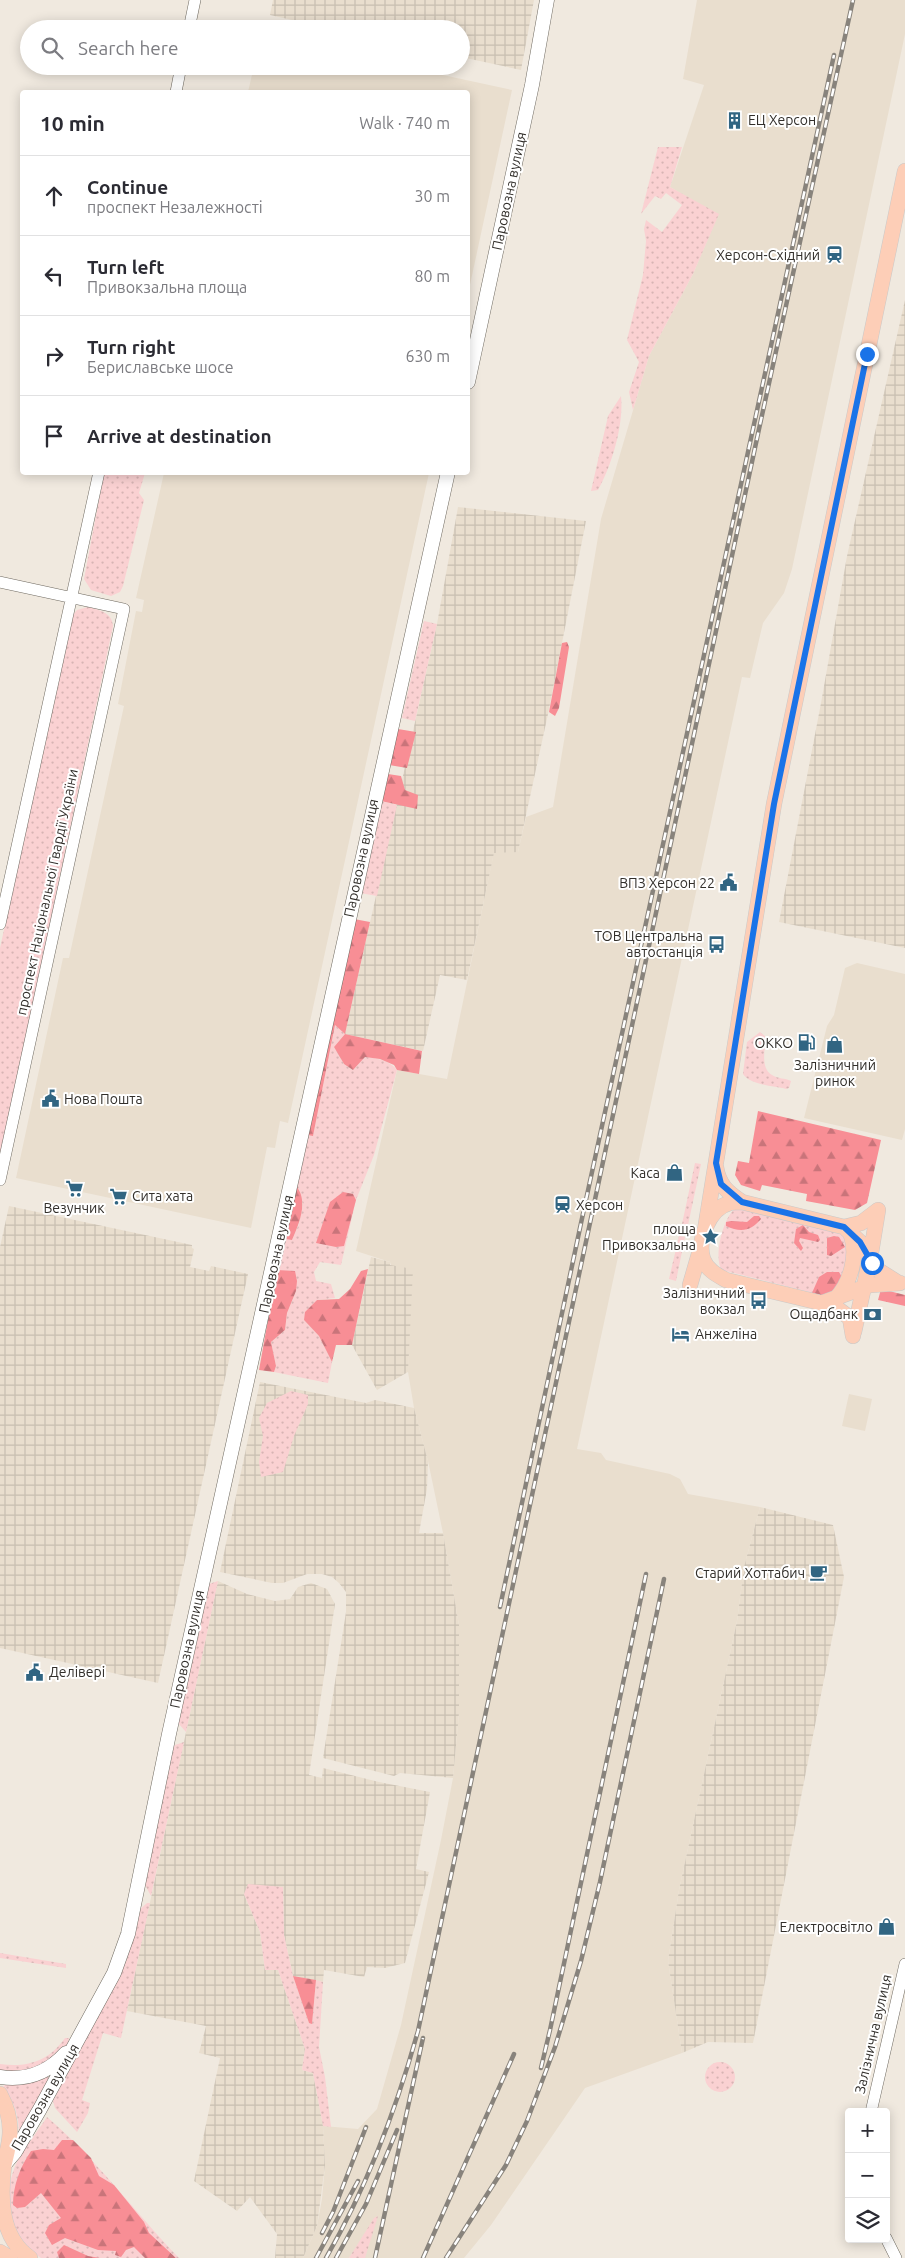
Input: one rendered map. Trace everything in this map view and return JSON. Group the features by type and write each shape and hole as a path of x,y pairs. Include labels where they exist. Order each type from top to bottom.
{"main road":[{"name":"Паровозна вулиця","path":"470,373 532,84 547,0"},
{"path":"726,1280 713,1273 703,1260 704,1237 774,804 905,171"},
{"name":"Паровозна вулиця","path":"2,2167 15,2152 40,2109 114,1973 128,1934 171,1724 447,475"},
{"path":"716,1163 721,1184 742,1202"},
{"path":"730,1202 742,1202 847,1230 860,1242 878,1270 901,1283 864,1287 831,1300 726,1280 705,1280 690,1285 712,1216 730,1202"},
{"path":"831,1300 834,1306 846,1313 850,1318 853,1336 870,1259 878,1210 861,1223 847,1230"},
{"path":"831,1300 846,1284 854,1253 847,1230"},
{"name":"Паровозна вулиця","path":"0,2077 19,2078 48,2070 56,2065 84,2028"},
{"path":"0,2094 9,2116 10,2130 2,2167 0,2195 3,2216 13,2242 30,2258"},
{"path":"0,2252 10,2258"}],"street":[{"path":"191,20 195,0"},
{"path":"176,90 179,75"},
{"path":"0,924 98,475"},
{"path":"0,582 71,598"},
{"name":"проспект Національної Гвардії України","path":"0,1180 124,610 71,598"},
{"name":"Залізнична вулиця","path":"872,2108 905,1964"},
{"path":"888,2243 896,2258"}],"shaded area":[{"path":"273,0 534,0 521,70 470,59 470,20 292,20 270,15"},
{"path":"697,0 905,0 905,34 792,569 784,593 763,623 750,678 742,677 577,1449 601,1453 606,1460 670,1474 680,1479 688,1494 760,1507 744,1567 737,1621 679,1890 668,1961 682,2053 585,2088 491,2225 464,2258 365,2258 365,2255 354,2251 349,2258 303,2258 317,2226 322,2199 325,2165 323,2126 358,2129 377,2109 401,2025 441,1840 453,1778 459,1713 459,1625 443,1533 428,1461 414,1408 408,1372 409,1325 390,1262 356,1251 397,1070 447,1079 494,852 518,852 526,817 553,807 601,519 649,356 693,274 718,215 670,187 704,85 683,79"},
{"path":"252,75 443,75 512,90 470,285 470,90 248,90"},
{"path":"658,147 682,147 670,187 719,214 693,274 649,356 633,410 629,392 639,362 627,340 643,275 646,241 644,229 646,220 662,232 682,205 666,193 661,199 655,196 641,214"},
{"path":"905,300 905,948 779,922 847,556"},
{"path":"621,396 621,419 612,457 598,490 591,491 608,416"},
{"path":"104,475 144,475 139,493 144,500 120,592 111,596 91,590 84,579"},
{"path":"164,475 429,475 288,1123 280,1121 275,1148 267,1147 251,1228 16,1178 63,958 69,958 124,706 118,704 136,611 142,612 144,600 136,598"},
{"path":"458,507 586,521 548,714 518,852 494,853 467,980 440,975 423,1051 345,1034 437,624"},
{"path":"88,607 108,615 113,626 0,1158 0,948 73,615 77,610"},
{"path":"424,621 437,624 415,721 402,718"},
{"path":"381,801 397,805 377,896 360,893"},
{"name":"Залізничний ринок","path":"857,963 905,974 905,1129 902,1140 804,1118 827,1026 834,1015 845,968"},
{"path":"335,1025 345,1034 334,1047 344,1064 353,1070 365,1057 369,1057 387,1062 397,1070 374,1155 356,1200 341,1265 320,1262 314,1272 316,1281 331,1284 335,1298 317,1300 304,1320 319,1336 332,1362 328,1383 274,1372 276,1366 271,1342 285,1330 287,1313 296,1291 277,1270 285,1239 292,1240 299,1224 303,1204 296,1186 307,1135 313,1136"},
{"path":"760,1032 766,1037 764,1058 768,1072 774,1076 791,1081 789,1088 757,1083 746,1078 743,1074 747,1042"},
{"path":"695,1163 701,1164 688,1225 682,1224"},
{"path":"9,1206 192,1245 194,1249 190,1267 209,1271 211,1266 248,1274 158,1683 0,1648 0,1247"},
{"path":"735,1209 840,1232 850,1244 842,1283 825,1296 722,1270 719,1265 721,1238 727,1220"},
{"path":"679,1236 685,1237 676,1281 669,1279"},
{"path":"371,1257 390,1262 390,1265 413,1269 408,1372 377,1390 352,1345"},
{"path":"260,1382 366,1403 375,1400 414,1408 428,1461 427,1489 419,1533 443,1533 459,1625 459,1713 453,1778 400,1773 394,1776 323,1758 346,1612 346,1592 332,1577 322,1574 307,1574 283,1583 272,1583 220,1572"},
{"path":"291,1391 308,1395 308,1404 294,1436 283,1472 261,1477 259,1462 263,1436 259,1418 267,1403"},
{"path":"849,1394 872,1399 865,1431 842,1426"},
{"path":"760,1507 833,1525 844,1577 753,2043 708,2042 682,2053 668,1961 679,1890 737,1621 744,1567"},
{"path":"218,1581 247,1594 275,1601 290,1599 298,1587 311,1583 327,1589 335,1604 309,1775 322,1778 323,1768 430,1792 416,1869 429,1872 405,1963 385,1968 367,1967 364,1977 324,1970 323,1982 293,1976 284,1935 283,1887 244,1894 260,1932 265,1970 278,1970 305,2049 302,2070 313,2073 323,2126 325,2165 317,2226 303,2258 275,2258 277,2234 250,2197 237,2211 194,2181 220,2058 199,2053 206,2026 127,2011"},
{"path":"218,1581 186,1732 178,1723 205,1592 209,1584"},
{"path":"184,1742 151,1896 144,1883 170,1752 175,1745"},
{"path":"248,1884 283,1887 284,1935 293,1976 309,2023 312,2023 316,1980 323,1982 319,2047 331,2127 323,2126 313,2073 302,2070 305,2049 278,1970 265,1970 260,1932 244,1894"},
{"path":"147,1903 150,1903 121,2038 103,2033 82,2100 90,2103 88,2113 77,2132 55,2108 53,2101 127,1959 137,1912"},
{"path":"0,1953 66,1964 66,1968 0,1958"},
{"path":"65,2038 69,2038 68,2044 59,2055 40,2067 25,2072 0,2070 0,2064 19,2065 37,2061 52,2052"},
{"path":"720,2062 731,2066 735,2077 731,2088 720,2092 709,2088 705,2077 709,2066"},
{"path":"47,2076 49,2078 19,2133 15,2109 3,2087 5,2084"},
{"path":"47,2117 82,2150 179,2258 41,2258 30,2249 15,2227 9,2203 9,2189 17,2162"},
{"path":"378,2216 365,2258 349,2258 374,2218"}],"green space":[{"path":"567,642 569,647 559,708 555,716 549,712 562,643"},
{"path":"398,729 416,732 407,768 389,765"},
{"path":"388,774 401,776 405,790 418,795 417,809 381,801"},
{"path":"354,919 370,922 345,1034 335,1025 313,1136 307,1135"},
{"path":"345,1034 422,1051 419,1074 397,1070 394,1065 380,1059 365,1057 353,1070 344,1064 334,1047"},
{"path":"758,1111 881,1140 867,1203 855,1210 806,1201 807,1194 762,1185 760,1191 741,1185 735,1175 738,1161 749,1163"},
{"path":"296,1186 300,1192 302,1205 300,1220 292,1240 285,1239"},
{"path":"343,1192 353,1194 356,1200 344,1246 336,1247 316,1243 330,1202"},
{"path":"754,1216 759,1216 761,1219 745,1230 736,1230 726,1226 726,1222 747,1222"},
{"path":"803,1225 809,1232 818,1235 820,1240 818,1242 800,1238 799,1241 803,1248 801,1251 794,1243 796,1229"},
{"path":"839,1237 845,1247 831,1256 827,1255 827,1238"},
{"path":"368,1269 352,1345 336,1345 332,1362 319,1336 304,1320 305,1312 317,1300 339,1299 350,1289 361,1271"},
{"path":"277,1270 295,1271 297,1281 296,1291 287,1313 285,1330 271,1342 276,1366 274,1372 259,1370"},
{"path":"827,1272 839,1272 843,1279 839,1289 825,1296 812,1293 819,1277"},
{"path":"881,1289 905,1295 905,1306 878,1300"},
{"path":"293,1976 316,1980 312,2024 309,2023"},
{"path":"62,2140 73,2140 91,2158 99,2176 114,2185 144,2222 149,2233 176,2258 145,2258 134,2247 126,2250 121,2257 115,2255 116,2251 98,2250 65,2238 52,2245 45,2233 49,2225 61,2218 41,2193 25,2207 17,2208 13,2205 18,2177 31,2151 54,2150"},
{"path":"64,2245 88,2256 100,2258 59,2258 57,2252"}],"railway":[{"path":"326,2258 355,2204 379,2147 400,2090 418,2031 759,429 853,0"},
{"path":"500,1607 584,1209 834,55"},
{"path":"541,2068 646,1574"},
{"path":"446,2258 506,2165 527,2121 555,2047 581,1961 600,1882 664,1579"},
{"path":"375,2258 423,2038"},
{"path":"423,2258 514,2054"},
{"path":"322,2233 333,2212 366,2127"},
{"path":"336,2258 366,2204 397,2130"},
{"path":"316,2258 358,2181"}],"place":[{"name":"ЕЦ Херсон","path":"734,120"},
{"name":"Херсон-Східний","path":"834,255"},
{"name":"ВПЗ Херсон 22","path":"729,883"},
{"name":"ТОВ Центральна автостанція","path":"717,944"},
{"name":"ОККО","path":"807,1043"},
{"name":"Залізничний ринок","path":"835,1045"},
{"name":"Нова Пошта","path":"50,1099"},
{"name":"Каса","path":"674,1173"},
{"name":"Везунчик","path":"74,1188"},
{"name":"Сита хата","path":"118,1196"},
{"name":"Херсон","path":"562,1205"},
{"name":"площа Привокзальна","path":"710,1237"},
{"name":"Залізничний вокзал","path":"759,1301"},
{"name":"Ощадбанк","path":"872,1314"},
{"name":"Анжеліна","path":"681,1334"},
{"name":"Старий Хоттабич","path":"819,1573"},
{"name":"Делівері","path":"35,1672"},
{"name":"Електросвітло","path":"887,1927"}],"route":[{"path":"867,354 774,804 716,1163 718,1176 724,1189 742,1202 844,1227 860,1242 872,1263"}]}
